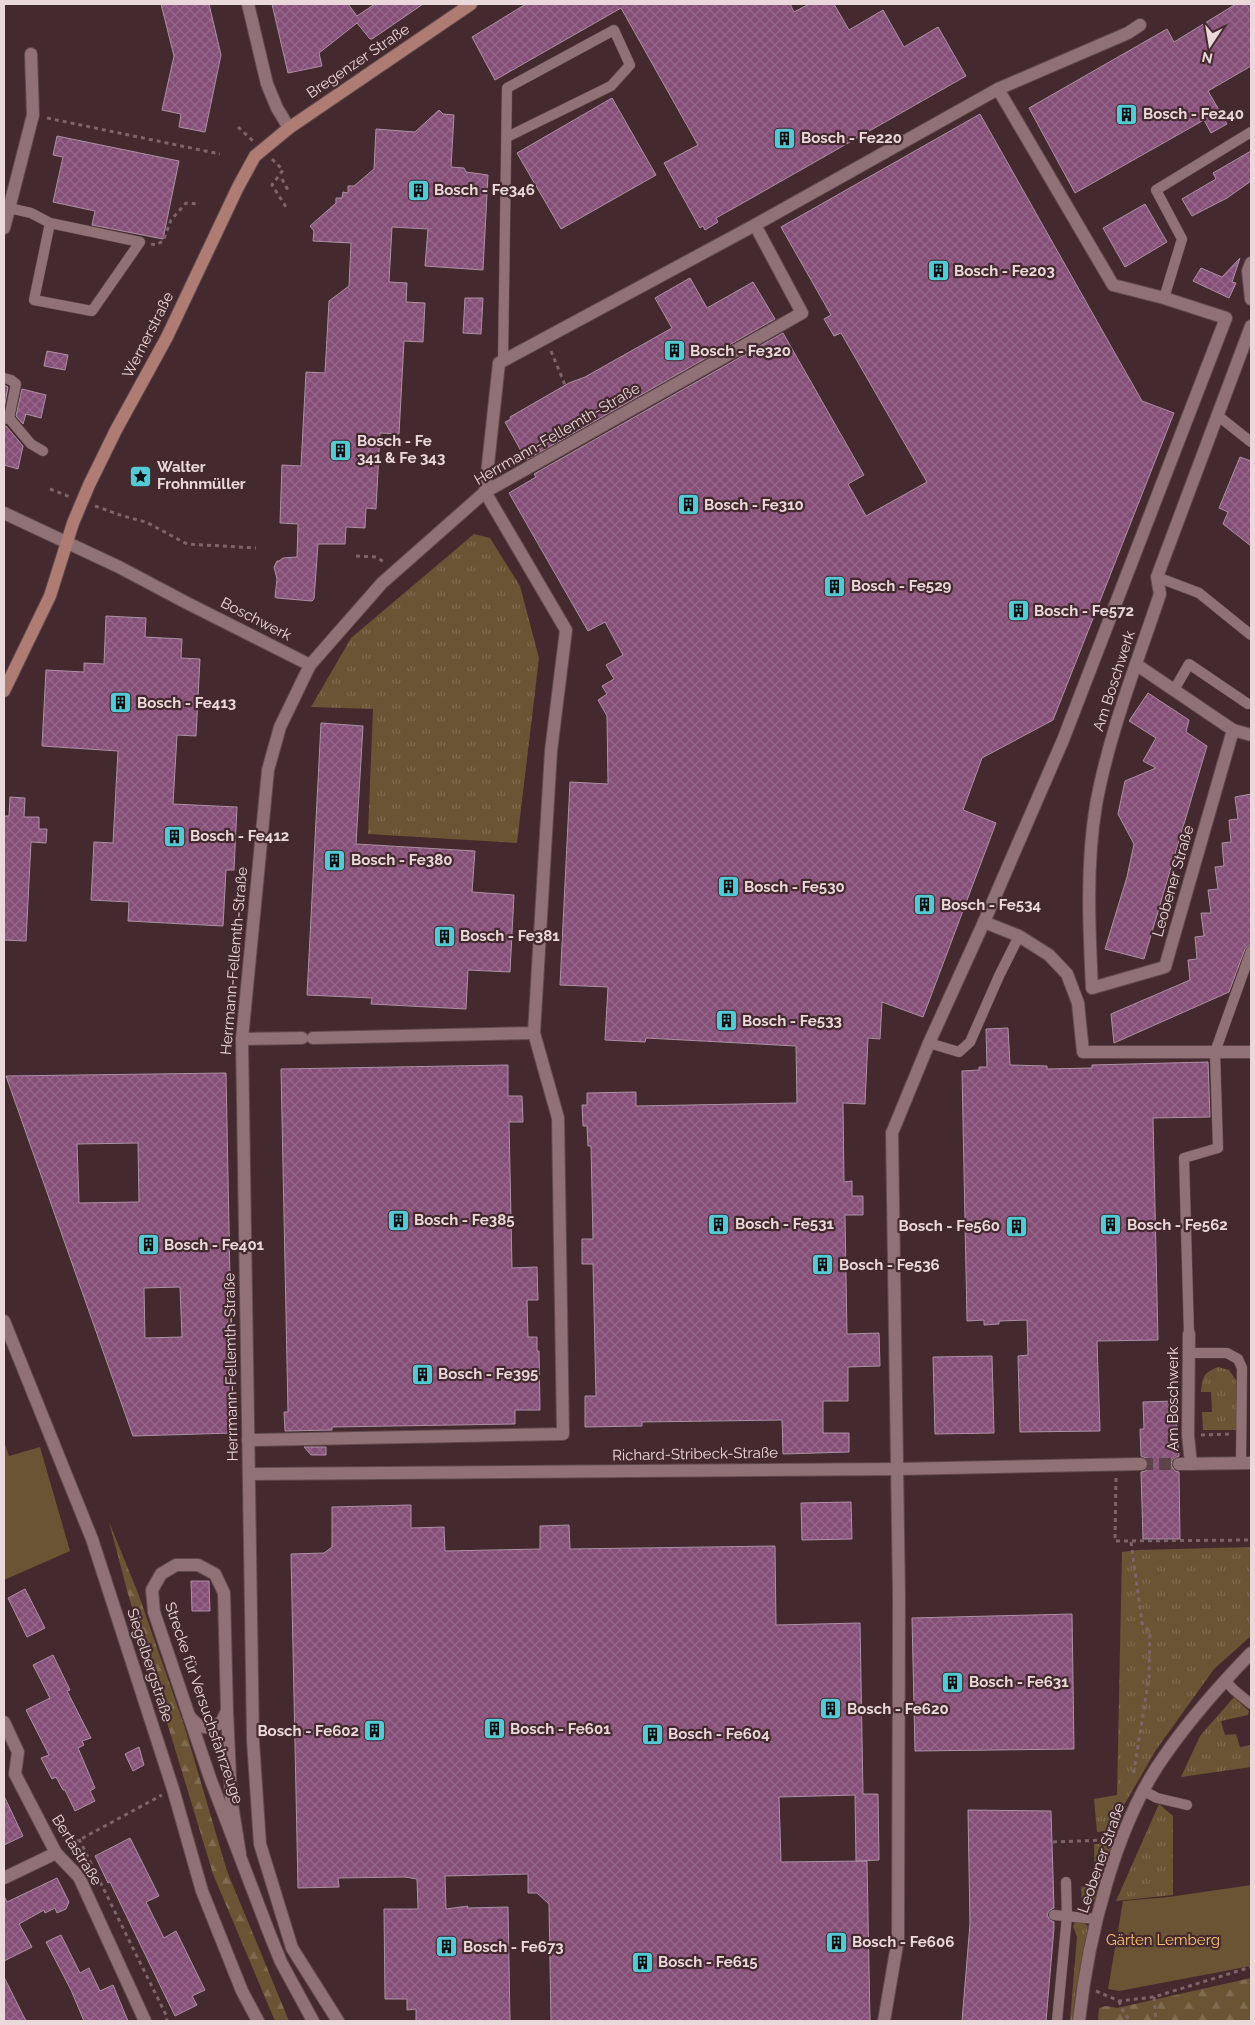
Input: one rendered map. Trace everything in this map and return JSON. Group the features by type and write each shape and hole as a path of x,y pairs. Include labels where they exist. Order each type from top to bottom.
{"main road":[{"name":"Bregenzer Straße","path":"289,128 471,4"},
{"name":"Wernerstraße","path":"4,691 50,596 82,502 116,430 168,337 250,164 262,149 289,128"}],"street":[{"path":"248,4 269,88 289,128"},
{"path":"248,1440 563,1434 558,1118 534,1033 551,750 566,630 485,492 499,363 755,225 998,89 1128,33 1140,25"},
{"path":"4,228 8,202 33,115 30,54"},
{"path":"884,2021 898,1939 897,1469 892,1133 929,1043 984,922 1066,731 1226,318 1164,298 1113,285 998,89"},
{"name":"Herrmann-Fellemth-Straße","path":"338,2021 292,1948 260,1844 253,1741 242,1039 268,770 280,726 310,665 382,582 485,492 802,313 755,225"},
{"path":"1251,263 1248,271 1251,298"},
{"name":"Am Boschwerk","path":"1092,988 1089,926 1090,866 1096,807 1103,769 1160,594 1157,577 1251,326"},
{"name":"Boschwerk","path":"4,513 120,567 186,603 310,665"},
{"path":"1137,666 1233,730 1251,735"},
{"name":"Leobener Straße","path":"1092,988 1166,967 1233,730"},
{"path":"984,922 1019,936 1049,955 1067,974 1078,1003 1083,1052 1251,1052"},
{"path":"242,1039 534,1033"},
{"name":"Siegelbergstraße","path":"4,1322 92,1540 173,1790 202,1891 242,1991 258,2021"},
{"name":"Am Boschwerk","path":"1189,1334 1188,1435 1185,1464 1246,1463"},
{"name":"Richard-Stribeck-Straße","path":"249,1474 897,1469 1141,1464"},
{"name":"Strecke für Versuchsfahrzeuge","path":"240,1854 231,1798 224,1594 215,1574 198,1565 176,1565 161,1574 152,1590 154,1612 188,1714 240,1854 281,1962 314,2021"},
{"name":"Leobener Straße","path":"1078,2021 1082,1987 1097,1919 1138,1788 1225,1680 1251,1653"},
{"path":"188,1714 198,1726 210,1728 221,1723 227,1711"},
{"name":"Bertastraße","path":"4,1722 18,1752 15,1774 56,1852 79,1877 145,2021"},
{"path":"4,1878 56,1852"}],"lane":[{"path":"503,361 507,88 614,30 630,65 612,86 507,137"},
{"path":"1164,298 1182,238 1156,190 1251,132"},
{"path":"8,202 50,223 140,242 92,311 34,300 50,223"},
{"path":"4,378 16,384 6,419 31,444 43,451"},
{"path":"1217,415 1251,442"},
{"path":"1157,577 1199,593 1251,635"},
{"path":"1174,690 1189,664 1248,704"},
{"path":"929,1043 959,1052 970,1042 1019,936"},
{"path":"1189,1334 1184,1158 1218,1148 1215,1052 1251,951"},
{"path":"1190,1353 1227,1353 1238,1359 1242,1368 1242,1434 1246,1463"},
{"path":"1225,1680 1251,1704"},
{"path":"1138,1788 1157,1798 1187,1805"},
{"path":"1056,2021 1067,1916 1066,1882"},
{"path":"1054,1915 1097,1919"}],"path":[{"path":"33,115 220,154"},
{"path":"282,179 289,192"},
{"path":"140,242 156,244 163,241 171,220 186,203 198,204"},
{"path":"546,338 565,385"},
{"path":"123,516 146,522 187,544 256,548"},
{"path":"356,556 376,557 397,570"},
{"path":"1188,1435 1242,1434"},
{"path":"1117,1465 1115,1541 1251,1540"},
{"path":"1131,1542 1142,1623 1150,1632 1149,1677 1138,1788"},
{"path":"167,2021 166,2015 79,1839 173,1790"},
{"path":"1053,1842 1094,1839 1122,1840"},
{"path":"1082,1987 1120,2001 1154,1997 1251,1967"},
{"path":"1095,1991 1096,1982"},
{"path":"1154,1997 1156,2021"},
{"path":"1120,2001 1123,2011 1130,2021"}],"green space":[{"path":"474,534 490,538 520,586 539,658 517,843 368,834 373,709 311,707 351,638"},
{"path":"1218,1367 1229,1370 1236,1380 1236,1430 1203,1430 1202,1412 1212,1412 1211,1392 1201,1392 1202,1382 1209,1371"},
{"path":"4,1442 9,1456 40,1447 70,1551 4,1580"},
{"path":"109,1522 138,1593 185,1728 227,1871 289,2021 275,2021 213,1874 128,1594"},
{"path":"1251,1547 1251,1636 1214,1669 1156,1750 1109,1831 1097,1832 1094,1799 1117,1795 1122,1552"},
{"path":"1234,1697 1249,1711 1248,1715 1221,1721 1225,1735 1236,1734 1240,1747 1251,1745 1251,1767 1181,1777 1200,1736"},
{"path":"1159,1804 1173,1816 1173,1895 1116,1901"},
{"path":"1094,1844 1112,1844 1094,1901 1087,1904 1082,1903 1081,1887 1095,1886"},
{"name":"Gärten Lemberg","path":"1251,1885 1251,1966 1119,1991 1108,1989 1123,1901 1169,1897"},
{"path":"1081,1920 1088,1926 1075,1995 1074,2021 1070,2021 1077,1937 1073,1926 1075,1922"},
{"path":"1251,1978 1251,2021 1098,2021 1099,2008 1106,2006 1117,2008"}],"building":[{"path":"161,4 209,4 221,55 205,132 179,127 181,114 162,110 174,56"},
{"path":"272,4 348,4 357,16 375,4 423,4 372,39 357,23 319,53 322,66 288,73"},
{"name":"Bosch - Fe220","path":"526,4 790,4 794,12 809,4 834,4 849,30 883,10 904,47 938,27 966,76 716,218 718,222 705,230 703,226 700,228 664,163 698,145 621,8 495,80 472,37"},
{"name":"Bosch - Fe240","path":"1236,4 1251,4 1251,66 1208,91 1227,124 1211,133 1204,120 1075,193 1029,108 1167,29 1174,42"},
{"path":"612,98 656,175 561,229 517,153"},
{"path":"439,110 443,114 454,115 451,167 464,168 466,172 488,175 483,270 425,266 428,229 392,227 389,282 407,283 406,302 425,303 423,342 404,341 399,434 380,433 376,509 366,508 365,528 346,527 345,544 318,544 314,599 312,601 277,598 275,597 277,579 274,567 277,561 283,558 297,557 298,524 280,523 282,465 301,466 306,372 325,373 329,301 349,286 351,243 313,241 314,231 310,226 336,203 336,198 342,198 343,192 348,193 348,186 354,186 374,169 376,129 415,132"},
{"path":"980,114 1142,401 1174,413 1053,720 982,758 963,810 996,823 923,1017 882,1002 880,1039 868,1038 865,1104 843,1103 844,1182 852,1181 852,1196 863,1196 863,1215 845,1215 847,1334 879,1333 880,1366 848,1367 848,1401 823,1401 823,1433 849,1433 849,1452 783,1454 782,1420 642,1422 642,1426 585,1427 585,1396 596,1396 593,1264 582,1264 582,1239 593,1239 591,1146 588,1146 587,1126 583,1126 582,1105 587,1105 587,1093 636,1092 636,1106 797,1103 796,1046 646,1038 645,1042 605,1040 608,987 560,985 570,782 608,784 607,716 598,700 607,694 602,686 614,679 606,665 623,655 605,622 588,631 509,493 536,477 534,474 783,333 864,475 848,484 866,516 927,482 841,333 834,336 824,319 831,315 781,227"},
{"path":"57,136 179,161 163,239 92,225 95,211 53,202 63,157 53,155"},
{"path":"1251,151 1251,181 1227,198 1192,216 1182,199 1216,179 1213,173"},
{"path":"1145,204 1167,242 1125,267 1103,228"},
{"path":"1240,258 1232,282 1236,283 1229,298 1193,281 1201,268 1222,277"},
{"name":"Bosch - Fe320","path":"690,278 707,308 753,282 775,319 526,460 505,422 511,419 510,417 569,383 585,377 672,328 655,298"},
{"path":"465,298 483,298 481,334 463,333"},
{"path":"47,351 68,355 65,370 44,366"},
{"path":"4,385 8,387 4,409"},
{"path":"22,389 46,395 41,418 26,414 23,424 16,416"},
{"path":"4,426 23,446 18,469 4,465"},
{"path":"1240,457 1251,461 1251,546 1223,524 1228,512 1219,508"},
{"path":"106,616 146,618 145,637 182,639 181,658 200,659 196,736 177,735 173,804 237,807 234,870 226,870 223,926 128,921 129,902 91,900 94,842 113,843 118,751 42,746 46,670 84,672 84,663 104,664"},
{"path":"1148,693 1189,720 1186,732 1207,746 1144,959 1105,949 1127,877 1134,844 1118,814 1125,781 1156,768 1143,761 1156,738 1129,721"},
{"path":"321,723 363,726 356,844 475,851 472,892 514,895 510,972 468,970 466,1009 371,1004 372,998 307,995"},
{"path":"1251,794 1251,944 1245,949 1229,992 1114,1043 1111,1014 1190,980 1188,960 1197,959 1195,937 1204,936 1201,913 1211,913 1208,890 1218,889 1215,867 1224,866 1222,843 1231,842 1229,820 1238,819 1235,797"},
{"path":"10,797 25,798 24,817 39,817 39,829 47,829 46,843 31,842 26,941 4,940 4,816 9,816"},
{"path":"1008,1028 1010,1065 1047,1066 1047,1069 1092,1068 1092,1065 1208,1062 1210,1117 1153,1118 1158,1340 1097,1341 1100,1431 1020,1432 1018,1356 1028,1355 1027,1320 999,1321 999,1324 984,1325 984,1320 967,1321 962,1071 979,1070 979,1067 987,1067 986,1029"},
{"name":"Bosch - Fe385","path":"508,1065 508,1096 522,1096 523,1122 509,1122 512,1268 537,1267 538,1300 527,1300 528,1337 537,1337 537,1351 539,1351 540,1410 515,1410 515,1424 332,1427 332,1430 285,1431 284,1412 288,1412 281,1069"},
{"name":"Bosch - Fe401","path":"226,1073 233,1433 133,1436 6,1076","holes":["138,1143 139,1202 79,1203 77,1144","180,1287 182,1337 145,1338 144,1288"]},
{"path":"992,1356 994,1433 935,1434 933,1357"},
{"path":"1175,1401 1179,1456 1172,1460 1171,1465 1175,1471 1179,1472 1180,1539 1143,1539 1141,1472 1146,1471 1149,1464 1148,1459 1141,1456 1140,1429 1144,1429 1143,1402"},
{"path":"304,1447 326,1447 326,1455 311,1455"},
{"path":"851,1502 852,1539 802,1540 801,1503"},
{"path":"411,1505 411,1528 444,1527 445,1551 540,1549 540,1526 569,1525 570,1549 775,1546 776,1625 860,1623 863,1794 878,1794 879,1860 856,1861 855,1795 779,1797 781,1862 867,1861 870,2021 551,2021 549,1904 537,1893 528,1893 528,1874 445,1876 446,1909 468,1906 467,1908 508,1907 510,2021 416,2021 416,2009 407,2010 407,1999 385,1999 384,1909 418,1909 417,1879 405,1877 338,1878 339,1887 298,1888 291,1554 324,1553 332,1547 332,1507"},
{"path":"191,1581 209,1581 210,1611 192,1611"},
{"path":"25,1589 45,1628 27,1637 8,1598"},
{"path":"1072,1614 1074,1749 915,1751 912,1618"},
{"path":"53,1655 70,1690 67,1691 91,1738 82,1741 84,1745 78,1748 95,1788 90,1791 95,1801 75,1811 65,1790 63,1790 56,1777 52,1779 41,1758 49,1755 26,1710 50,1698 33,1665"},
{"path":"139,1747 144,1765 133,1771 125,1754"},
{"path":"4,1796 23,1836 4,1845"},
{"path":"968,1810 1051,1811 1054,1908 1047,1915 1054,1922 1054,1928 1046,2021 962,2021 970,1924"},
{"path":"130,1838 159,1896 146,1902 164,1938 176,1931 205,1990 192,1996 197,2005 175,2016 110,1882 108,1883 95,1856"},
{"path":"57,1878 69,1902 66,1909 57,1913 55,1908 45,1913 44,1910 19,1924 32,1947 4,1961 4,1896 7,1902"},
{"path":"61,1935 80,1973 89,1968 100,1991 113,1985 128,2021 84,2021 71,1990 46,1942"},
{"path":"4,1977 26,2021 4,2021"}],"tunnel":[{"path":"1141,1464 1179,1464"}],"place":[{"name":"Bosch - Fe240","path":"1127,114"},
{"name":"Bosch - Fe220","path":"785,138"},
{"name":"Bosch - Fe346","path":"418,190"},
{"name":"Bosch - Fe203","path":"938,271"},
{"name":"Bosch - Fe320","path":"674,351"},
{"name":"Bosch - Fe 341 & Fe 343","path":"341,450"},
{"name":"Walter Frohnmüller","path":"141,476"},
{"name":"Bosch - Fe310","path":"688,505"},
{"name":"Bosch - Fe529","path":"835,586"},
{"name":"Bosch - Fe572","path":"1018,611"},
{"name":"Bosch - Fe413","path":"121,703"},
{"name":"Bosch - Fe412","path":"174,836"},
{"name":"Bosch - Fe380","path":"335,860"},
{"name":"Bosch - Fe530","path":"728,887"},
{"name":"Bosch - Fe534","path":"925,905"},
{"name":"Bosch - Fe381","path":"444,936"},
{"name":"Bosch - Fe533","path":"726,1021"},
{"name":"Bosch - Fe385","path":"398,1220"},
{"name":"Bosch - Fe531","path":"719,1224"},
{"name":"Bosch - Fe562","path":"1111,1225"},
{"name":"Bosch - Fe560","path":"1016,1226"},
{"name":"Bosch - Fe401","path":"148,1245"},
{"name":"Bosch - Fe536","path":"823,1265"},
{"name":"Bosch - Fe395","path":"422,1374"},
{"name":"Bosch - Fe631","path":"953,1682"},
{"name":"Bosch - Fe620","path":"831,1709"},
{"name":"Bosch - Fe601","path":"494,1729"},
{"name":"Bosch - Fe602","path":"375,1731"},
{"name":"Bosch - Fe604","path":"652,1734"},
{"name":"Bosch - Fe606","path":"836,1942"},
{"name":"Bosch - Fe673","path":"447,1947"},
{"name":"Bosch - Fe615","path":"642,1962"}]}
